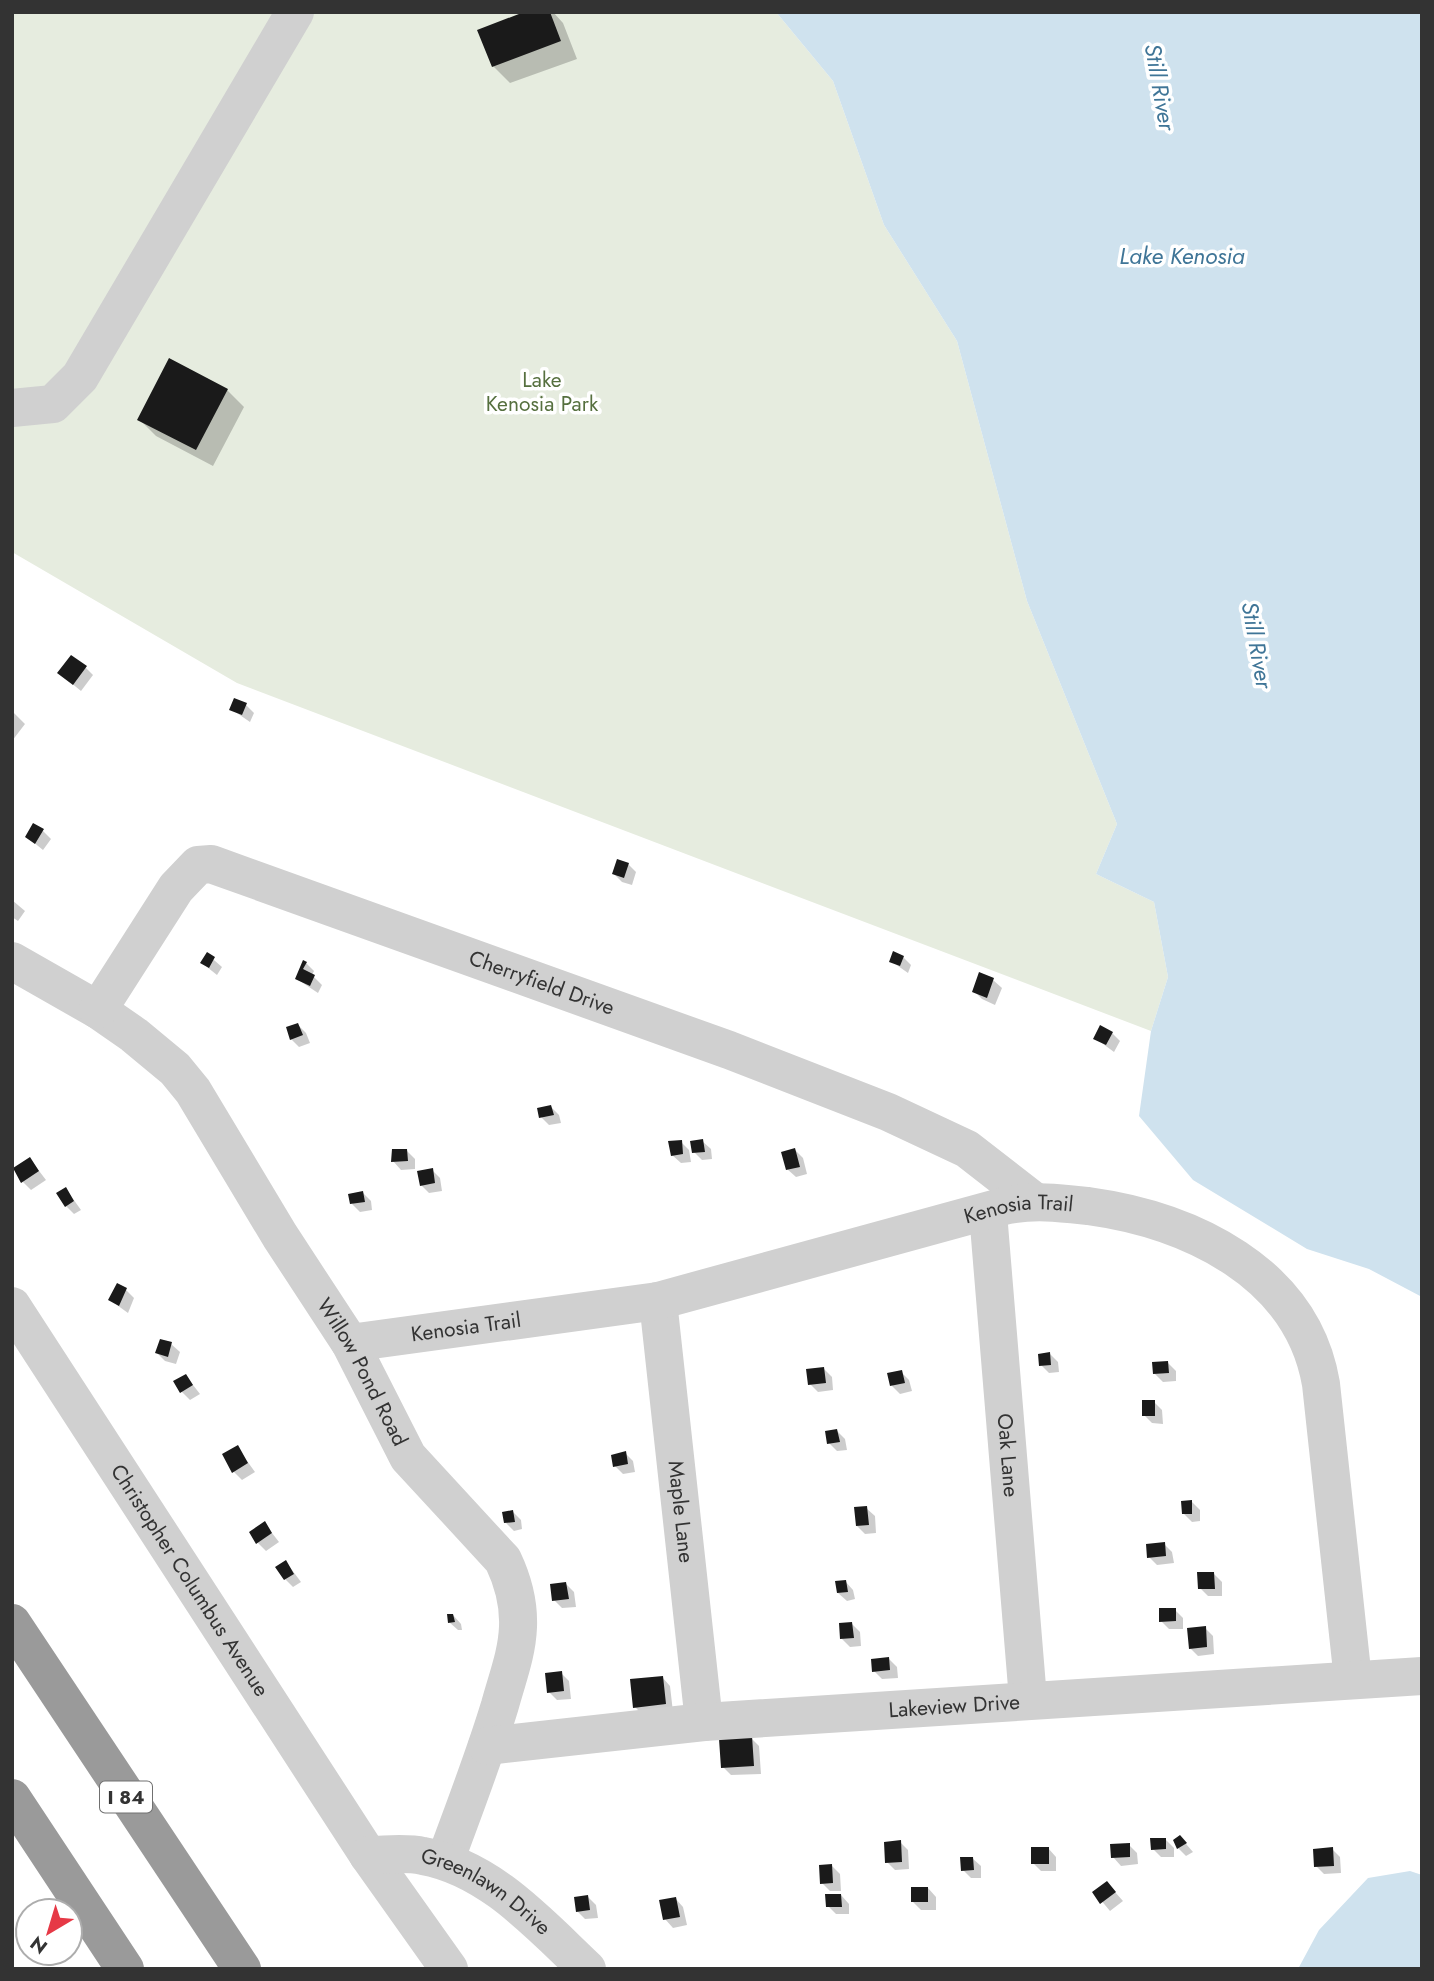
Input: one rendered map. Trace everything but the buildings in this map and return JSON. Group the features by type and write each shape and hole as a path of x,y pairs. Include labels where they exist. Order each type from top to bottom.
{"highway":[{"name":"I 84","path":"12,1623 242,1969"},
{"path":"12,1798 125,1969"}],"street":[{"path":"12,408 53,404 80,377 295,12"},
{"name":"Cherryfield Drive","path":"98,1010 176,888 198,865 211,864 729,1050 888,1112 967,1149 1034,1201"},
{"name":"Willow Pond Road","path":"12,961 98,1010 158,1053 193,1091 280,1236 350,1343 408,1457 503,1560 517,1596 518,1626 514,1658 487,1746 445,1861"},
{"name":"Kenosia Trail","path":"350,1343 658,1301 988,1213 1008,1205 1034,1201 1124,1211 1180,1228 1230,1253 1270,1285 1302,1326 1313,1348 1321,1384 1353,1680"},
{"name":"Oak Lane","path":"988,1213 1028,1699"},
{"name":"Maple Lane","path":"658,1301 704,1722"},
{"name":"Christopher Columbus Avenue","path":"12,1306 368,1855 449,1969"},
{"name":"Lakeview Drive","path":"487,1746 704,1722 1028,1699 1422,1676"},
{"name":"Greenlawn Drive","path":"368,1855 419,1855 445,1861 512,1899 587,1969"}],"green space":[{"name":"Lake Kenosia Park","path":"12,12 776,12 833,81 884,225 957,341 1027,601 1117,824 1096,874 1154,902 1168,977 1151,1031 237,683 12,552"}],"water":[{"name":"Lake Kenosia","path":"776,12 1422,12 1422,1297 1369,1269 1307,1249 1193,1180 1139,1116 1151,1031 1168,977 1154,902 1096,874 1117,824 1027,601 957,341 884,225 833,81"},
{"path":"1410,1871 1422,1875 1422,1969 1298,1969 1319,1930 1368,1878"}],"water label":[{"name":"Still River","path":"1160,87"},
{"name":"Still River","path":"1257,645"}]}
